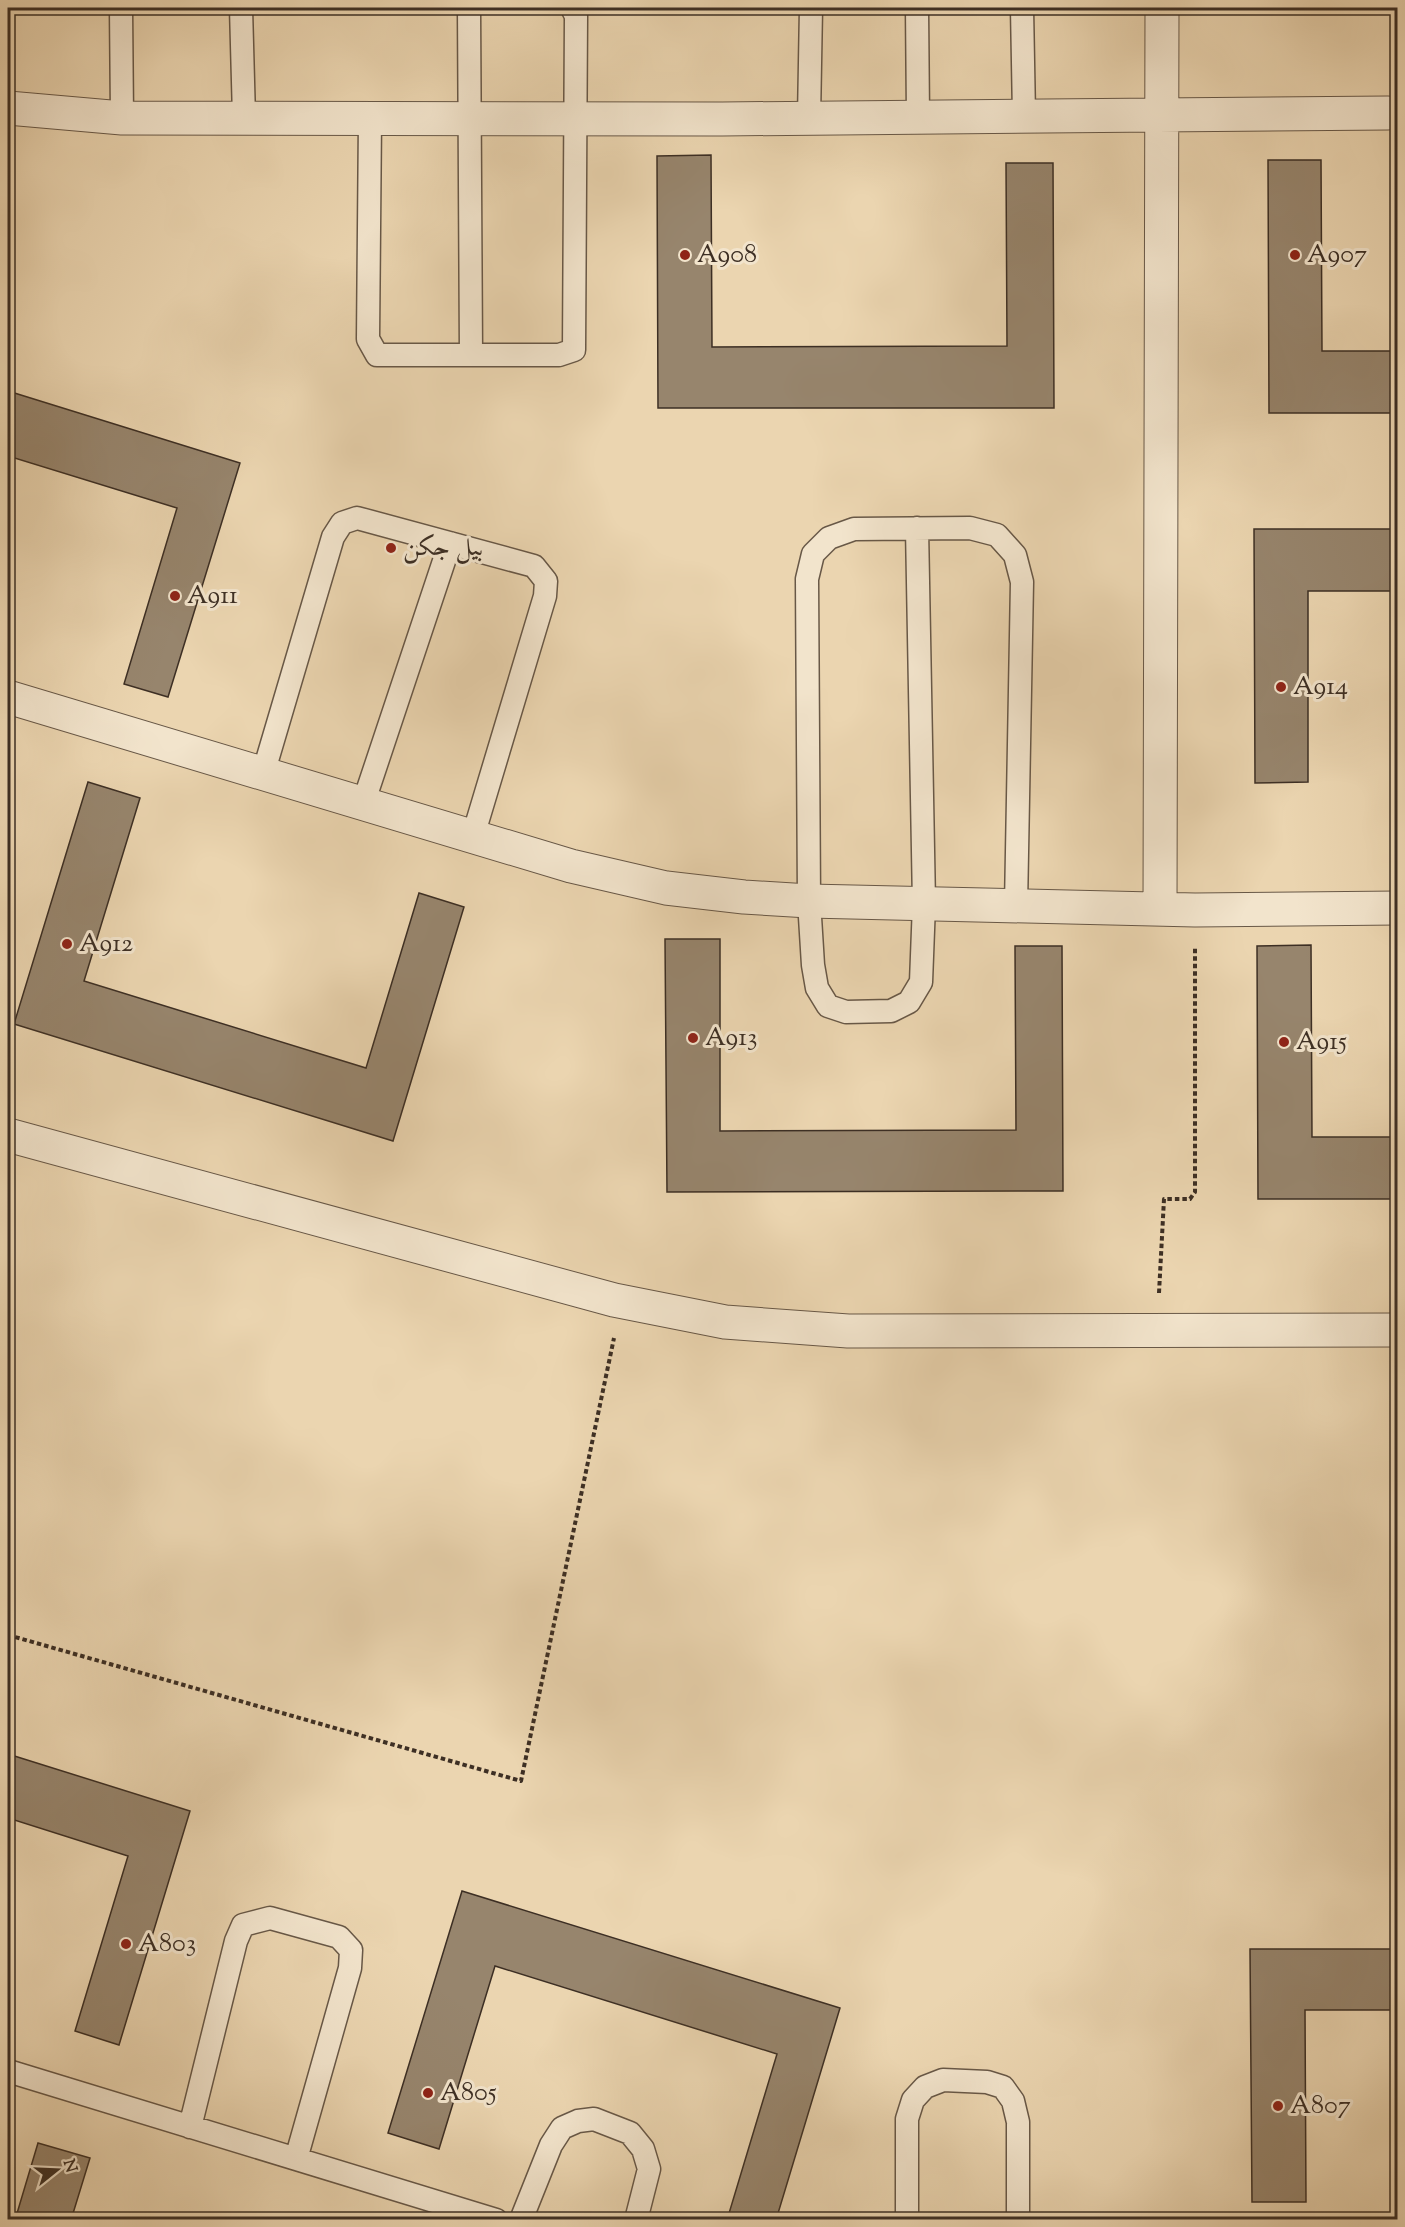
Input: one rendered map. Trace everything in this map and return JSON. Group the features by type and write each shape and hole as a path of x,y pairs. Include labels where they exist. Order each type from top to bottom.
{"street":[{"path":"1160,909 1162,8"},
{"path":"8,108 122,118 809,118 1388,113"},
{"path":"8,698 571,866 666,888 744,897 809,901 1195,910 1398,908"},
{"path":"8,1135 622,1302 725,1322 848,1331 1398,1330"}],"lane":[{"path":"121,8 122,118"},
{"path":"241,8 244,118"},
{"path":"469,8 471,355"},
{"path":"370,118 368,339 377,354 558,356 574,350 576,16 572,8"},
{"path":"809,118 811,8"},
{"path":"917,8 918,117"},
{"path":"1022,8 1024,116"},
{"path":"262,774 333,537 342,523 357,518 534,566 546,581 545,596 473,836"},
{"path":"917,528 924,904 921,982 909,1002 891,1011 846,1012 828,1006 817,988 813,965 809,901 807,579 813,554 829,538 854,530 917,528 970,528 997,535 1014,555 1022,582 1016,906"},
{"path":"363,804 450,543"},
{"path":"190,2127 236,1941 243,1925 270,1918 339,1937 351,1950 350,1968 296,2159"},
{"path":"8,2071 496,2220"},
{"path":"907,2220 907,2119 913,2100 925,2087 943,2080 987,2082 1003,2087 1013,2101 1018,2122 1018,2220"},
{"path":"521,2220 551,2145 562,2128 578,2121 594,2120 630,2133 643,2149 649,2169 636,2220"}],"path":[{"path":"1156,1330 1164,1199 1190,1198 1194,1192 1195,910"},
{"path":"8,1635 521,1780 622,1302"}],"building":[{"path":"330,8 384,8 384,13 330,12"},
{"path":"1262,8 1315,8 1315,10 1262,10"},
{"name":"A908","path":"711,155 712,347 1007,346 1006,163 1053,163 1054,408 658,408 657,156"},
{"name":"A907","path":"1268,160 1321,160 1322,351 1398,351 1398,413 1269,413"},
{"name":"A911","path":"8,391 240,463 168,697 124,684 177,508 8,456"},
{"name":"A914","path":"1254,529 1398,529 1398,591 1308,591 1308,782 1255,783"},
{"name":"A912","path":"88,782 140,798 84,981 366,1068 419,893 464,907 393,1141 14,1024"},
{"name":"A913","path":"665,939 720,939 720,1131 1016,1130 1015,946 1062,946 1063,1191 667,1192"},
{"name":"A915","path":"1311,945 1312,1137 1398,1137 1398,1199 1258,1199 1257,946"},
{"name":"A803","path":"8,1754 190,1811 119,2045 75,2031 128,1856 8,1818"},
{"name":"A805","path":"462,1891 840,2008 776,2220 727,2220 777,2054 495,1966 439,2149 388,2133"},
{"name":"A807","path":"1250,1949 1398,1949 1398,2010 1305,2010 1306,2202 1252,2202"},
{"path":"38,2143 90,2158 71,2220 15,2220"}],"place":[{"name":"A908","path":"685,255"},
{"name":"A907","path":"1295,255"},
{"name":"بيل جكن","path":"391,548"},
{"name":"A911","path":"175,596"},
{"name":"A914","path":"1281,687"},
{"name":"A912","path":"67,944"},
{"name":"A913","path":"693,1038"},
{"name":"A915","path":"1284,1042"},
{"name":"A803","path":"126,1944"},
{"name":"A805","path":"428,2093"},
{"name":"A807","path":"1278,2106"}]}
